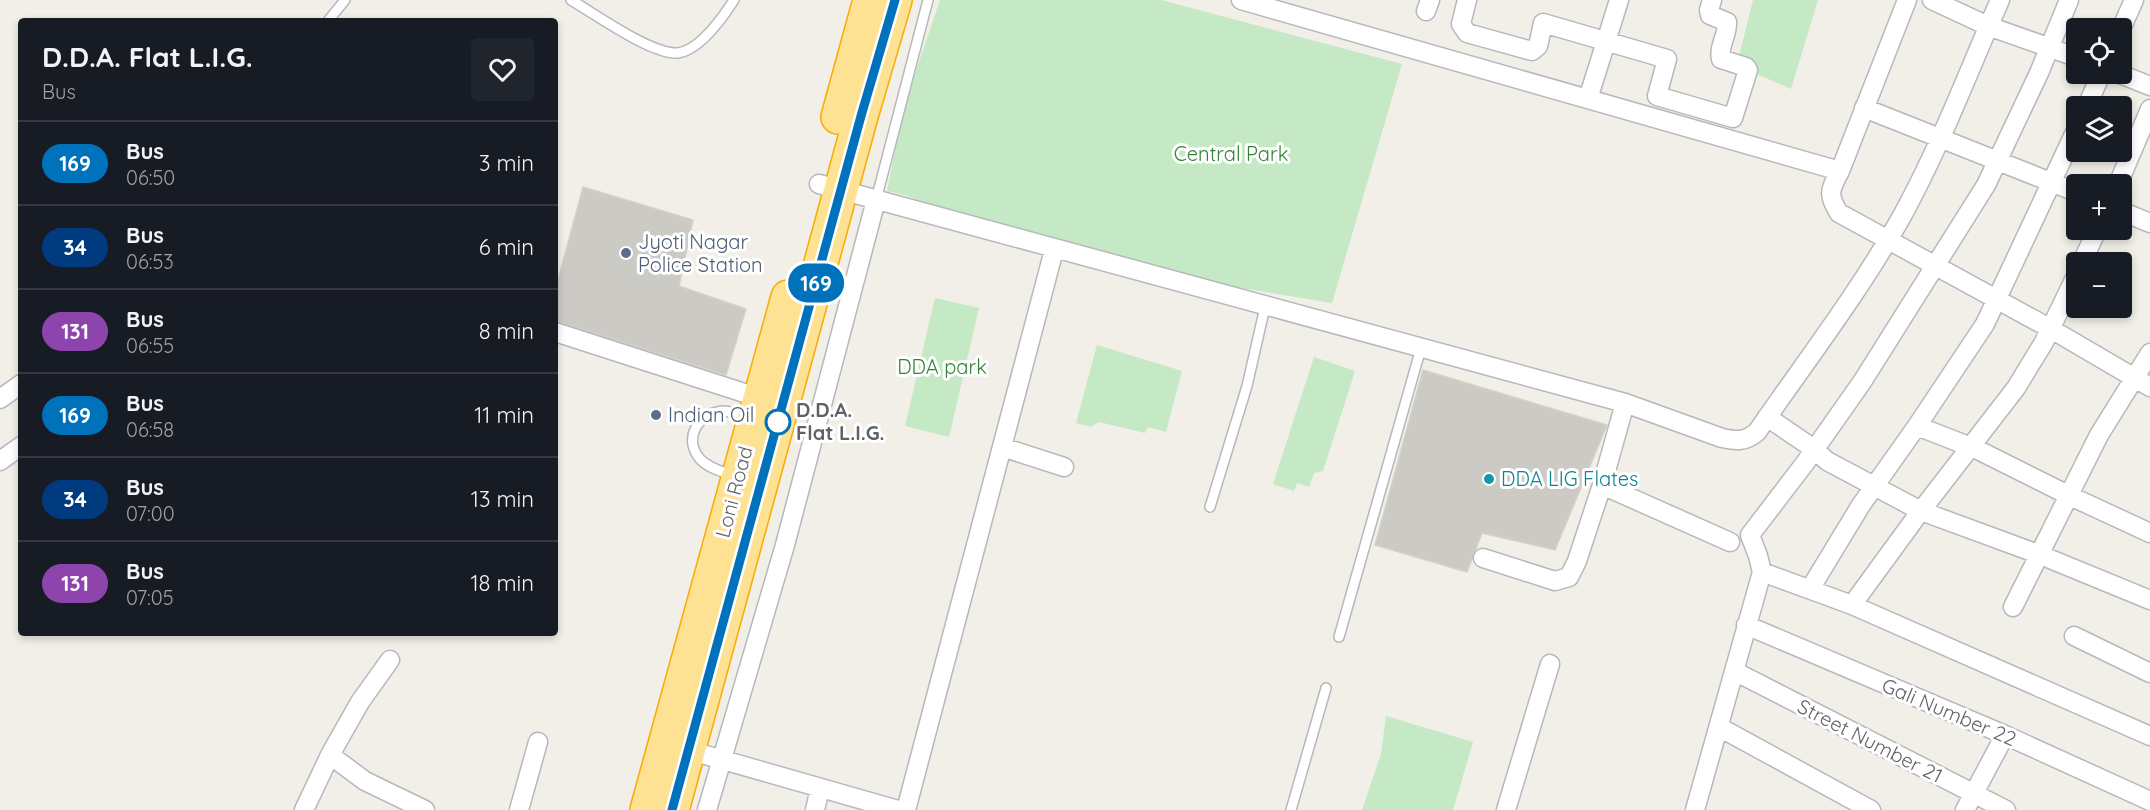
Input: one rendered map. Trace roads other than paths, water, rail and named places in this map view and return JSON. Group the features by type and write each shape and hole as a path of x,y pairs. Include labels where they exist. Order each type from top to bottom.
{"highway":[{"name":"Loni Road","path":"647,810 677,747 830,187 870,0"},
{"name":"Loni Road","path":"750,481 758,408 830,187 895,0"},
{"name":"Loni Road","path":"672,810 677,747"}],"street":[{"path":"1241,0 1284,6 1588,99 1840,171"},
{"path":"1467,0 1461,24 1467,33 1532,51 1538,46 1543,23 1667,58 1657,92 1659,97 1733,118 1748,70 1746,67 1721,59 1719,53 1728,28 1727,22 1710,15 1712,0"},
{"path":"1588,99 1619,0"},
{"path":"1907,0 1840,171 1832,186 1831,201 1839,213 2143,382"},
{"path":"1932,0 1989,26 2066,54"},
{"path":"830,187 1054,250 1625,403 1736,441 1748,439 1757,432 1867,273 1902,215 1940,138 2000,0"},
{"path":"1695,810 1762,572 1750,535 1862,382 1986,185 2069,0"},
{"path":"2126,18 2134,0"},
{"path":"2132,79 2150,86"},
{"path":"1864,108 2066,187"},
{"path":"2122,174 2150,109"},
{"path":"1810,589 1874,486 1985,324 2066,151"},
{"path":"707,810 785,545 876,200"},
{"path":"2132,217 2150,224"},
{"path":"906,810 1054,250"},
{"path":"1852,605 2016,388 2066,296"},
{"path":"558,334 758,408"},
{"path":"2013,607 2099,435 2143,382 2150,353"},
{"path":"0,399 18,386"},
{"path":"1483,558 1555,581 1569,578 1577,561 1602,484 1625,403"},
{"path":"1767,417 1827,460 1921,511 2038,554 2150,600"},
{"path":"1917,426 1971,447 2150,533"},
{"path":"1002,447 1064,466"},
{"path":"0,461 18,448"},
{"path":"1602,484 1730,542"},
{"path":"1762,572 1852,605 2150,736"},
{"name":"Gali Number 22","path":"1746,626 2005,735 2150,801"},
{"path":"2074,636 2150,673"},
{"path":"304,810 330,755 360,702 390,660"},
{"path":"1506,810 1550,664"},
{"name":"Street Number 21","path":"1734,672 1969,802 2006,810"},
{"path":"1719,727 1871,810"},
{"path":"1969,802 2005,735"},
{"path":"519,810 538,742"},
{"path":"677,747 898,810"},
{"path":"330,755 365,781 425,810"},
{"path":"815,810 820,788"}],"lane":[{"path":"330,18 345,0"},
{"path":"571,0 644,44 666,52 679,53 704,38 734,0"},
{"path":"876,200 928,0"},
{"path":"1210,507 1247,386 1265,307"},
{"path":"1338,637 1421,348"},
{"path":"750,481 713,468 701,460 694,448 692,438 694,427 703,418 720,411 736,412 758,408"},
{"path":"1291,810 1326,688"}],"place":[{"name":"Jyoti Nagar Police Station","path":"626,253"},
{"name":"Indian Oil","path":"656,415"},
{"name":"D.D.A. Flat L.I.G.","path":"778,422"},
{"name":"DDA LIG Flates","path":"1489,479"}],"park label":[{"name":"Central Park","path":"1231,154"},
{"name":"DDA park","path":"942,367"}]}
